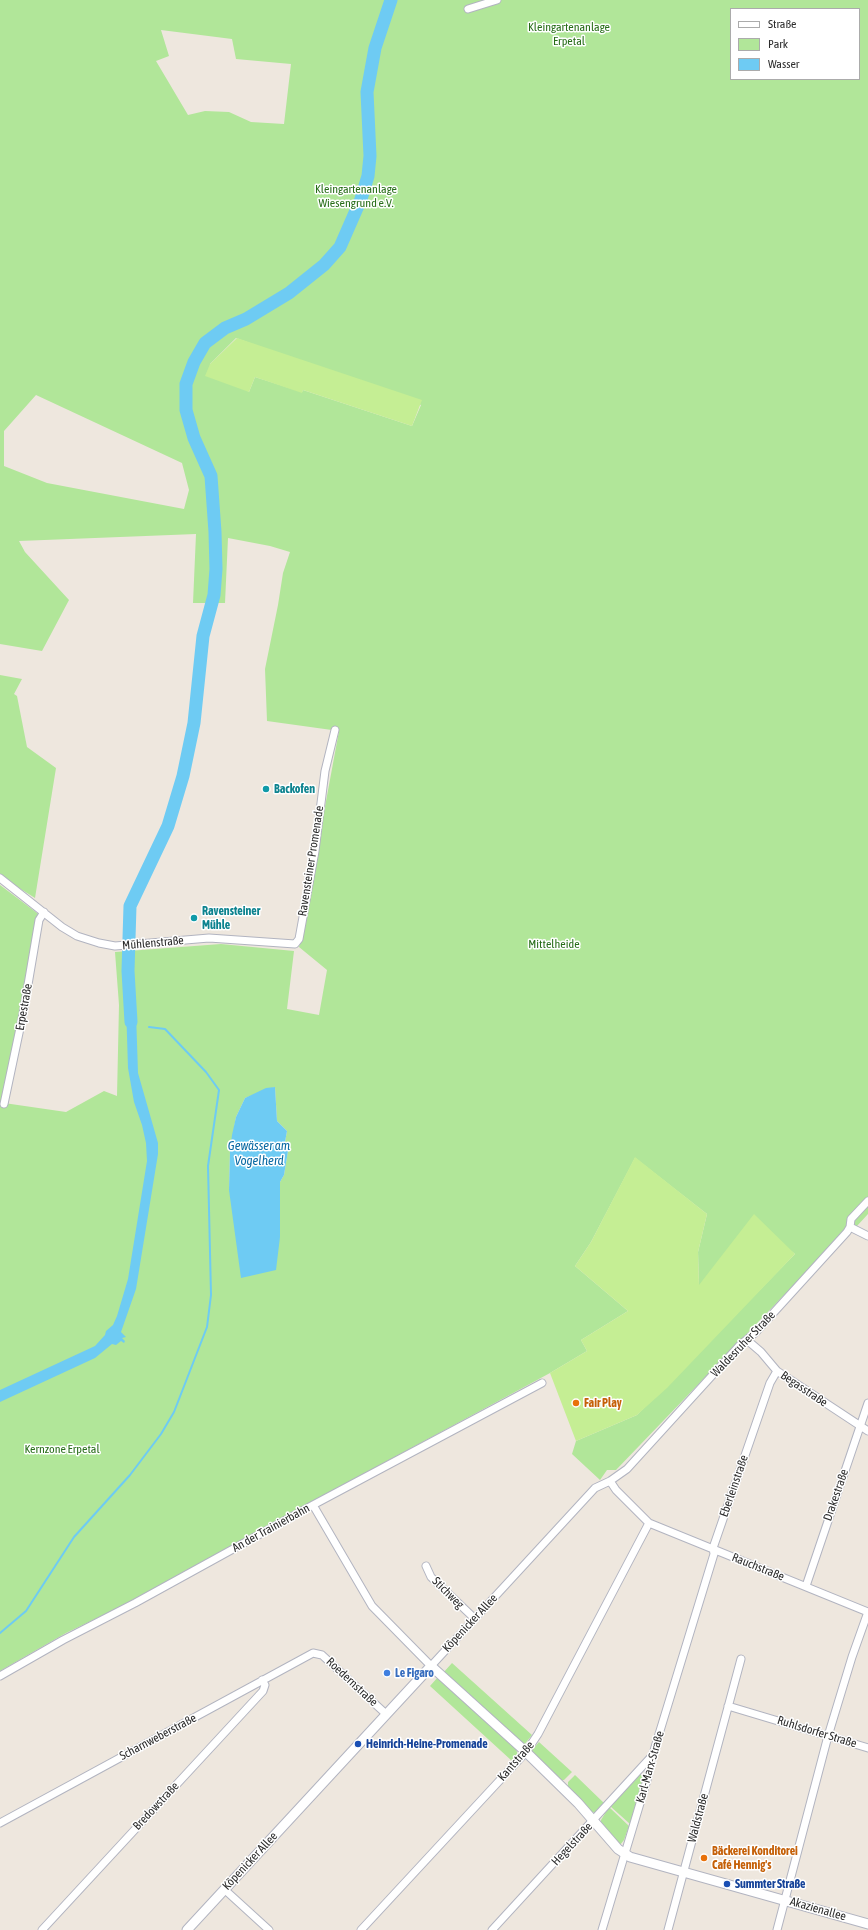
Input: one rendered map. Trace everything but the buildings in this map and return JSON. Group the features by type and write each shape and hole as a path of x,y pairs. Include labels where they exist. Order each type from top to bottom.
{"street":[{"path":"468,9 497,0"},
{"name":"Ravensteiner Promenade","path":"295,944 299,939 315,851 325,771 334,730"},
{"name":"Mühlenstraße","path":"0,878 77,936 99,943 119,946 209,938 295,944"},
{"name":"Erpestraße","path":"4,1104 22,1022 40,920 44,912"},
{"name":"Waldesruher Straße","path":"610,1481 627,1469 746,1340 756,1332 850,1227 851,1219 868,1201"},
{"path":"850,1227 868,1236"},
{"name":"Begasstraße","path":"746,1340 761,1352 777,1371 868,1431"},
{"name":"Eberleinstraße","path":"699,1604 714,1554 713,1548 770,1383 777,1371"},
{"name":"An der Trainierbahn","path":"0,1676 63,1640 136,1603 313,1505 542,1383"},
{"name":"Drakestraße","path":"806,1586 868,1403"},
{"name":"Rauchstraße","path":"610,1481 616,1490 649,1523 868,1612"},
{"name":"Köpenicker Allee","path":"187,1930 594,1488 610,1481"},
{"path":"313,1505 372,1606 431,1666 526,1752 624,1853 630,1857 683,1872"},
{"name":"Kantstraße","path":"361,1930 526,1752 538,1734 649,1523"},
{"name":"Stichweg","path":"426,1566 431,1577 474,1618"},
{"name":"Karl-Marx-Straße","path":"602,1930 647,1780 652,1757 699,1604"},
{"path":"777,1930 828,1736 852,1657 868,1612"},
{"name":"Scharnweberstraße","path":"0,1823 307,1655 317,1653"},
{"name":"Roedernstraße","path":"317,1653 322,1655 386,1714"},
{"name":"Waldstraße","path":"668,1930 741,1659"},
{"name":"Bredowstraße","path":"42,1930 263,1691 265,1685 262,1680"},
{"name":"Ruhlsdorfer Straße","path":"728,1706 766,1716 868,1748"},
{"name":"Hegelstraße","path":"492,1930 652,1757"},
{"name":"Akazienallee","path":"683,1872 868,1924"},
{"path":"224,1889 269,1930"}],"green space":[{"name":"Mittelheide","path":"0,0 868,0 868,1214 846,1238 810,1268 616,1470 607,1470 600,1480 572,1454 576,1441 637,1415 795,1254 787,1248 699,1286 698,1252 707,1214 635,1158 591,1242 575,1266 628,1311 581,1340 587,1351 550,1373 135,1600 66,1633 0,1671 0,885 41,916 4,1103 66,1112 104,1091 117,1096 119,1005 115,952 221,944 294,951 287,1009 319,1015 327,970 299,947 339,731 267,721 265,669 283,573 290,552 270,546 228,538 225,603 193,603 196,534 19,541 25,552 69,600 42,651 0,644","holes":["161,30 232,39 236,59 291,64 284,124 251,122 229,112 205,111 188,115 156,61 169,56","236,338 421,405 412,426 303,390 302,392 255,377 249,392 210,364","36,395 182,463 189,490 184,509 47,483 4,466 4,431","275,1087 277,1121 287,1131 285,1142 288,1151 284,1175 280,1182 280,1237 229,1190 230,1151 236,1117 245,1098"]},
{"path":"237,338 422,400 412,426 303,390 302,393 255,377 249,392 205,376 210,364"},
{"path":"0,675 22,679 14,694 17,696 27,747 56,768 35,898 0,876"},
{"path":"635,1157 707,1214 698,1252 699,1285 754,1214 795,1254 667,1388 637,1415 576,1441 550,1373 587,1351 581,1340 628,1311 575,1266 591,1242"},
{"path":"452,1663 532,1735 524,1745 443,1673"},
{"path":"438,1677 516,1749 518,1755 512,1761 430,1686"},
{"path":"539,1742 572,1772 564,1780 559,1780 532,1754 532,1750"},
{"path":"640,1774 643,1777 630,1824 610,1806"},
{"path":"575,1775 605,1804 597,1813 591,1812 568,1788 568,1782"},
{"path":"609,1807 629,1826 624,1840 620,1845 601,1825 601,1820"}],"water":[{"path":"132,1004 136,1013 138,1073 158,1143 158,1154 136,1289 121,1332 126,1337 122,1338 125,1341 124,1343 121,1341 116,1345 112,1344 95,1358 0,1402 0,1390 95,1346 105,1335 106,1331 113,1325 117,1316 128,1279 147,1161 146,1143 142,1125 134,1102 128,1068 126,1005"},
{"name":"Gewässer am Vogelherd","path":"275,1087 277,1121 287,1131 285,1142 288,1151 284,1175 280,1182 280,1237 276,1270 241,1278 229,1190 232,1135 236,1117 245,1098 266,1088"}],"waterway":[{"path":"131,1022 128,971 130,906 168,826 183,776 194,723 203,636 214,595 216,569 211,476 194,438 186,410 186,384 194,362 205,343 225,328 246,319 289,293 324,265 340,247 361,199 368,176 370,156 367,92 375,48 391,0"},
{"path":"0,1633 26,1611 74,1537 130,1475 161,1434 174,1412 207,1327 211,1295 208,1166 219,1090 206,1072 165,1029 149,1027"}],"place":[{"name":"Backofen","path":"266,789"},
{"name":"Ravensteiner Mühle","path":"194,918"},
{"name":"Fair Play","path":"576,1403"},
{"name":"Le Figaro","path":"387,1673"},
{"name":"Heinrich-Heine-Promenade","path":"358,1744"},
{"name":"Bäckerei Konditorei Café Hennig's","path":"704,1858"},
{"name":"Summter Straße","path":"727,1884"}],"park label":[{"name":"Kleingartenanlage Erpetal","path":"569,34"},
{"name":"Kleingartenanlage Wiesengrund e.V.","path":"356,196"},
{"name":"Kernzone Erpetal","path":"62,1449"}]}
